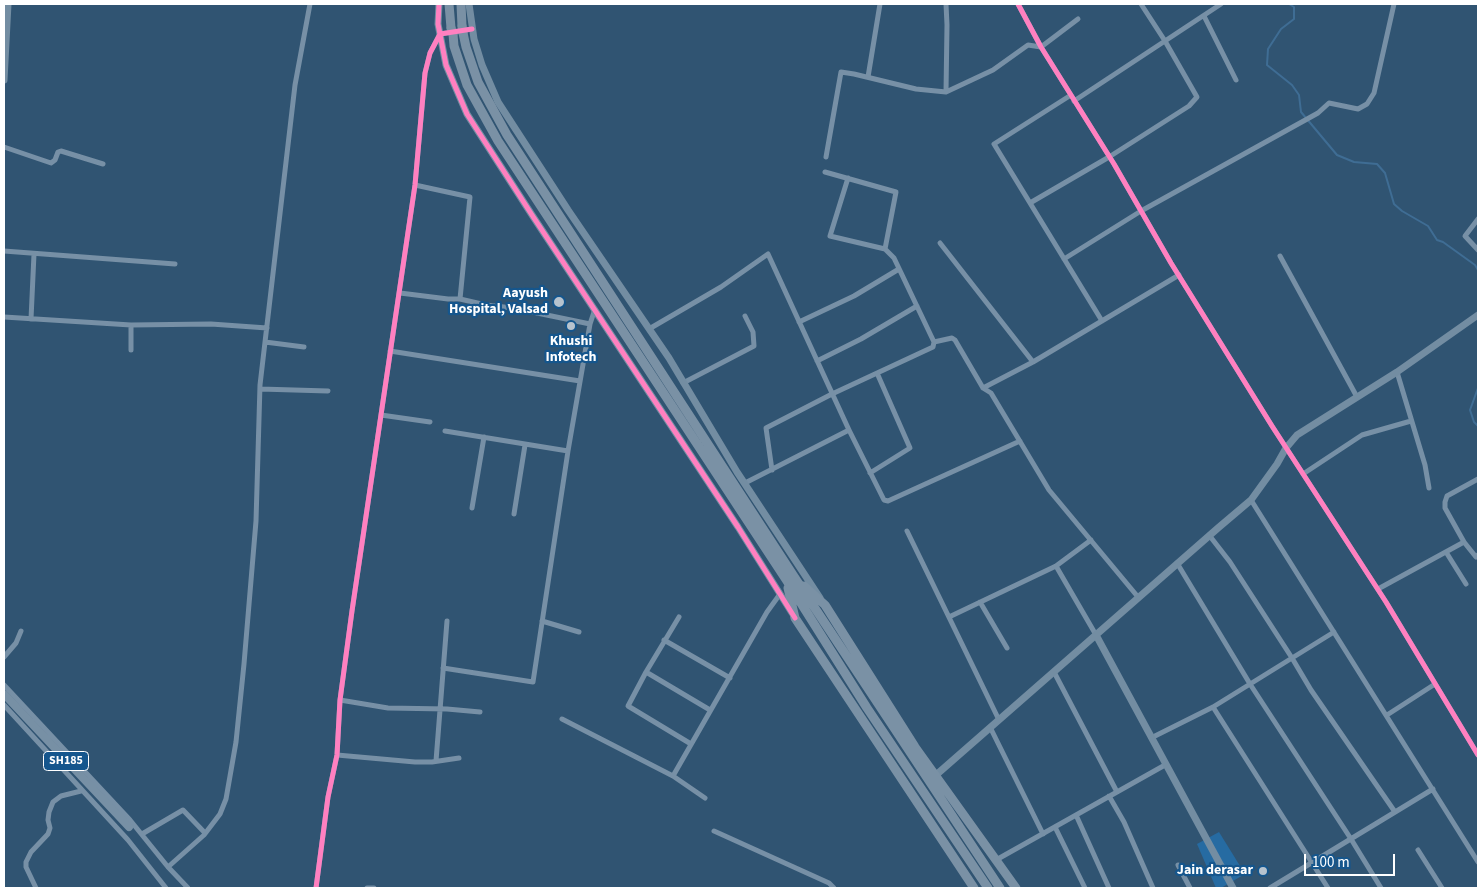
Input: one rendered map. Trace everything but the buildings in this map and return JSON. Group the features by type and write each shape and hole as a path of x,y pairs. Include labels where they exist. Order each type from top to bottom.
{"highway":[{"path":"449,4 454,46 467,85 498,141 1000,888"},
{"path":"461,4 466,29 466,47 478,82 507,135 680,400 790,578 867,708 988,888"},
{"path":"790,578 825,605 910,738 1016,888"},
{"path":"790,578 795,618 974,888"}],"main road":[{"name":"SH185","path":"4,694 129,827"}],"street":[{"path":"4,80 8,4"},
{"path":"168,867 205,833 215,821 224,805 233,757 244,664 256,521 260,389 296,85 310,4"},
{"path":"439,4 438,24 446,65 467,114 738,527 795,618"},
{"path":"469,4 466,29 498,102 568,210 649,329 745,483 825,605"},
{"path":"868,77 880,4"},
{"path":"946,4 946,92"},
{"path":"1018,4 1041,47 1109,156 1179,275 1286,448 1378,589 1478,755"},
{"path":"1030,203 1189,106 1198,97 1141,4"},
{"path":"1074,101 1222,4"},
{"path":"1064,259 1141,211 1318,113 1330,102 1358,109 1367,104 1374,93 1394,4"},
{"path":"1204,16 1236,80"},
{"path":"826,157 841,72 916,89 946,92 993,70 1028,45 1041,47 1078,20"},
{"path":"440,34 466,29"},
{"path":"316,888 328,797 337,755 340,700 415,185 425,73 430,53 440,34"},
{"path":"1071,95 994,144 1102,321"},
{"path":"4,147 51,163 60,151 103,164"},
{"path":"825,172 896,192 885,249"},
{"path":"772,470 766,428 832,394 933,347 934,342 894,258 885,249 830,236 848,178"},
{"path":"415,185 470,197 460,299"},
{"path":"1478,219 1465,236 1478,250"},
{"path":"940,243 1034,362"},
{"path":"4,251 175,264"},
{"path":"31,319 34,254"},
{"path":"649,329 721,286 768,254 832,394 884,500 888,501 1020,441"},
{"path":"1280,256 1357,397"},
{"path":"799,322 854,296 899,269"},
{"path":"983,388 1034,362 1179,275"},
{"path":"400,293 460,299 590,324"},
{"path":"817,361 861,339 917,306"},
{"path":"443,668 533,682 568,451 590,324 595,309"},
{"path":"684,383 754,346 754,332 745,316"},
{"path":"936,776 1251,500 1297,435 1398,372 1476,316"},
{"path":"4,317 132,326 211,324 267,328"},
{"path":"131,350 132,326"},
{"path":"934,342 952,338 955,340 983,388 991,393 1049,490 1138,598"},
{"path":"265,342 304,347"},
{"path":"390,351 580,381"},
{"path":"1398,372 1425,464 1430,488"},
{"path":"870,473 910,448 876,373"},
{"path":"260,389 328,391"},
{"path":"680,400 690,394"},
{"path":"381,415 430,422"},
{"path":"1303,474 1362,435 1411,421"},
{"path":"745,483 849,430"},
{"path":"445,431 568,451"},
{"path":"472,508 484,437"},
{"path":"514,514 525,445"},
{"path":"1477,558 1464,542 1445,508 1445,502 1447,496 1478,479"},
{"path":"1251,500 1387,714 1478,862"},
{"path":"907,532 999,720"},
{"path":"1209,535 1230,562 1311,690 1395,812"},
{"path":"949,617 1056,566 1091,540"},
{"path":"1378,589 1464,542"},
{"path":"1446,552 1466,584"},
{"path":"1177,563 1250,684 1381,888"},
{"path":"1056,566 1096,635 1165,766 1233,888"},
{"path":"673,776 767,612 780,594"},
{"path":"980,602 1007,648"},
{"path":"679,617 664,640 628,706 691,744"},
{"path":"436,761 447,621"},
{"path":"542,621 578,632"},
{"path":"4,657 21,632"},
{"path":"1151,738 1213,707 1334,632"},
{"path":"664,640 730,678"},
{"path":"646,672 710,710"},
{"path":"1054,672 1118,792"},
{"path":"4,684 142,834 168,867 188,888"},
{"path":"1387,714 1435,684"},
{"path":"340,700 388,708 480,712"},
{"path":"4,705 128,840 163,886"},
{"path":"1213,707 1328,888"},
{"path":"562,719 673,776 705,798"},
{"path":"990,728 1043,834"},
{"path":"337,755 415,762 459,758"},
{"path":"996,860 1165,766"},
{"path":"1270,888 1433,789"},
{"path":"36,888 26,867 26,862 31,852 48,834 50,828 48,820 53,802 61,796 81,791"},
{"path":"1110,796 1124,822 1153,888"},
{"path":"142,834 183,810 205,833"},
{"path":"1076,815 1109,888"},
{"path":"1055,827 1085,888"},
{"path":"714,831 829,883 834,888"},
{"path":"1418,850 1442,888"},
{"path":"1178,864 1190,888"},
{"path":"367,888 374,888"}],"shaded area":[{"path":"1219,832 1245,874 1221,888 1216,888 1197,844"}],"waterway":[{"path":"1289,4 1294,7 1294,19 1281,29 1268,49 1267,65 1292,85 1299,95 1301,112 1337,155 1354,162 1377,164 1385,173 1394,204 1402,211 1428,226 1437,240 1443,242 1475,265 1478,270"},
{"path":"1478,388 1470,410 1474,422 1478,426"}],"cycle path":[{"path":"439,4 438,24 446,65 467,114 738,527 795,618"},
{"path":"1018,4 1041,47 1114,164 1171,263 1272,426 1386,602 1478,755"},
{"path":"316,888 328,797 337,755 340,700 352,611 415,185 425,73 430,53 440,34 472,29"}],"place":[{"name":"Aayush Hospital, Valsad","path":"559,302"},
{"name":"Khushi Infotech","path":"571,326"},
{"name":"Jain derasar","path":"1263,871"}]}
